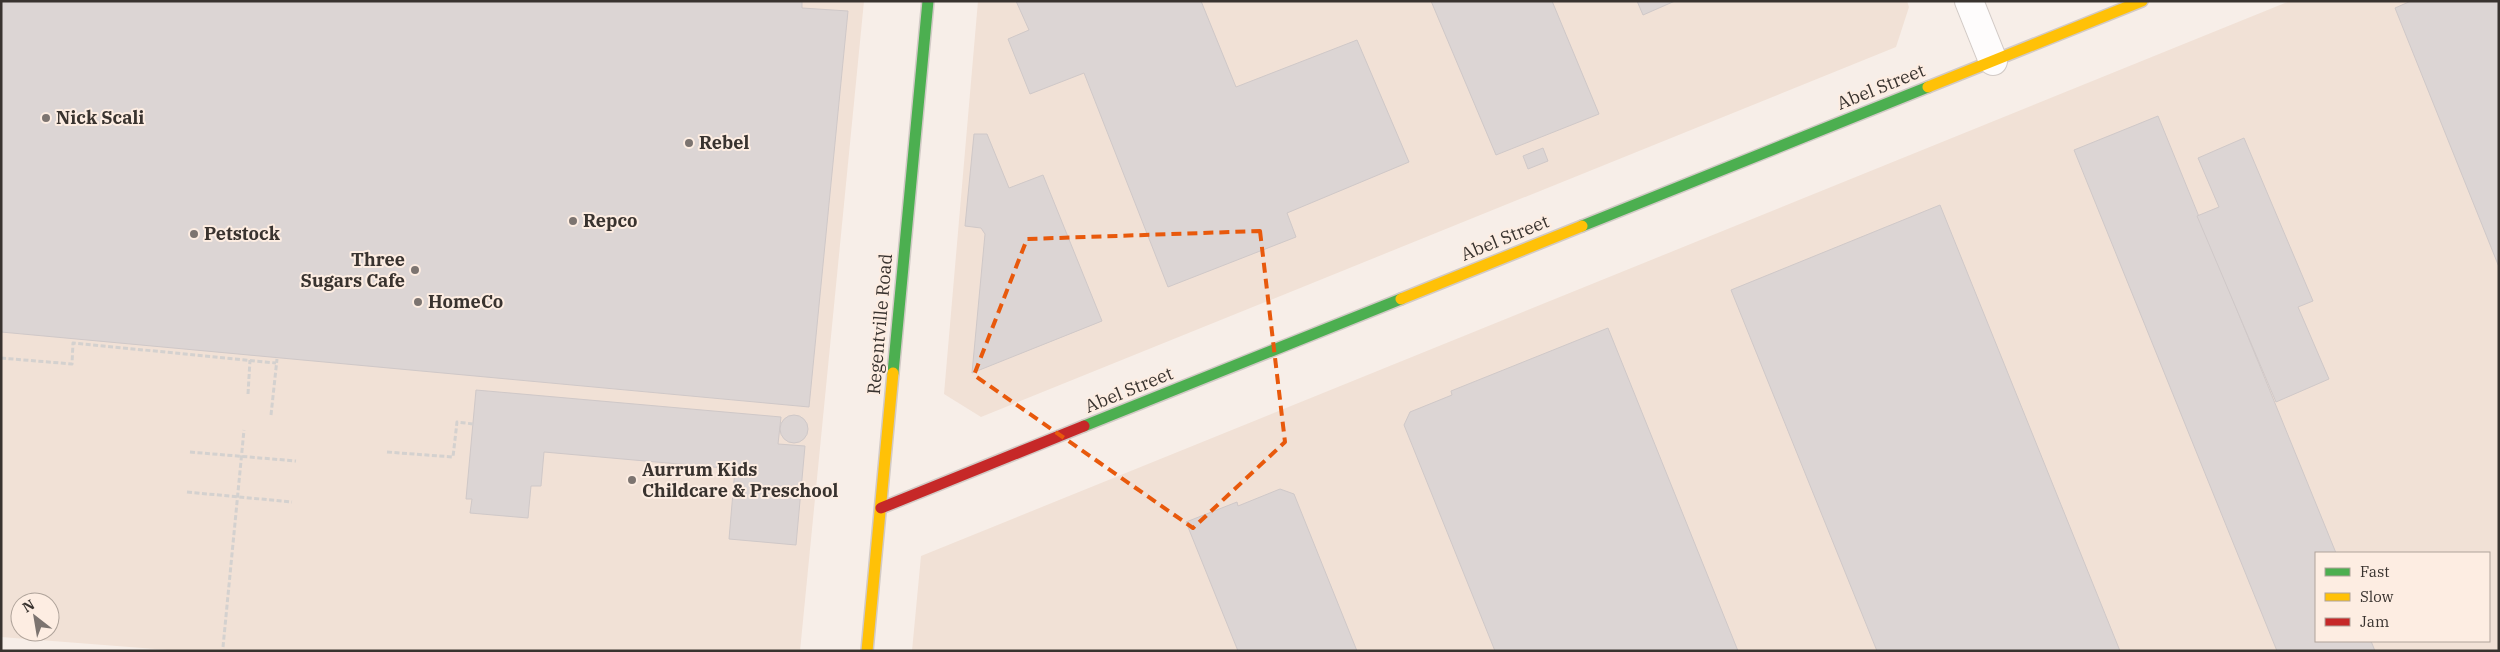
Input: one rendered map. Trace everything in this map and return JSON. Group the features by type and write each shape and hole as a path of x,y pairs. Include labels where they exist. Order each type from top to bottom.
{"street":[{"name":"Regentville Road","path":"867,651 928,1"},
{"path":"1969,1 1993,61"},
{"name":"Abel Street","path":"881,508 2142,1"}],"path":[{"path":"1,358 72,364 73,343 277,361 271,415"},
{"path":"248,394 250,360"},
{"path":"388,452 453,457 457,422 473,424"},
{"path":"223,647 244,430"},
{"path":"190,452 296,461"},
{"path":"186,492 292,502"}],"highlighted area":[{"path":"1260,231 1285,442 1193,528 974,375 1027,239"}],"shaded area":[{"name":"HomeCo","path":"1,1 864,1 800,651 181,651 60,642 60,592 10,592 10,638 1,637"},
{"path":"978,1 1907,1 1909,7 1896,47 981,417 944,394"},
{"path":"2290,1 2499,1 2499,651 912,651 921,556"}],"building":[{"path":"1,1 802,1 802,8 848,11 809,407 1,332"},
{"path":"1016,1 1201,1 1236,87 1357,40 1409,162 1287,213 1296,237 1168,287 1084,73 1030,94 1008,39 1029,30"},
{"path":"1431,1 1552,1 1599,114 1496,155"},
{"path":"1637,1 1675,1 1643,15"},
{"path":"2411,1 2499,1 2499,267 2395,8"},
{"path":"2158,116 2336,552 2315,552 2315,642 2371,642 2375,651 2277,651 2074,150"},
{"path":"974,134 987,134 1009,188 1043,175 1102,321 972,373 985,234 981,228 965,226"},
{"path":"2244,138 2313,301 2298,307 2329,379 2276,402 2197,216 2219,207 2198,158"},
{"path":"1543,148 1548,161 1528,169 1523,156"},
{"path":"1940,205 2120,651 1877,651 1731,290"},
{"path":"1608,328 1738,651 1495,651 1404,425 1410,412 1452,395 1451,391"},
{"path":"476,390 781,417 778,444 805,446 796,545 729,539 735,469 544,452 541,486 531,486 528,518 470,513 472,499 466,499"},
{"path":"794,415 804,419 808,429 804,439 794,443 784,439 780,429 784,419"},
{"path":"1280,489 1294,494 1357,651 1238,651 1186,522 1237,502 1238,506"}],"traffic: fast":[{"path":"893,373 928,1"},
{"path":"1582,226 1928,87"},
{"path":"1084,426 1401,299"}],"traffic: slow":[{"path":"1928,87 2142,1"},
{"path":"1401,299 1582,226"},
{"path":"867,651 893,373"}],"traffic: jam":[{"path":"881,508 1084,426"}],"place":[{"name":"Nick Scali","path":"46,118"},
{"name":"Rebel","path":"689,143"},
{"name":"Repco","path":"573,221"},
{"name":"Petstock","path":"194,234"},
{"name":"Three Sugars Cafe","path":"415,270"},
{"name":"HomeCo","path":"418,302"},
{"name":"Aurrum Kids Childcare & Preschool","path":"632,480"}]}
